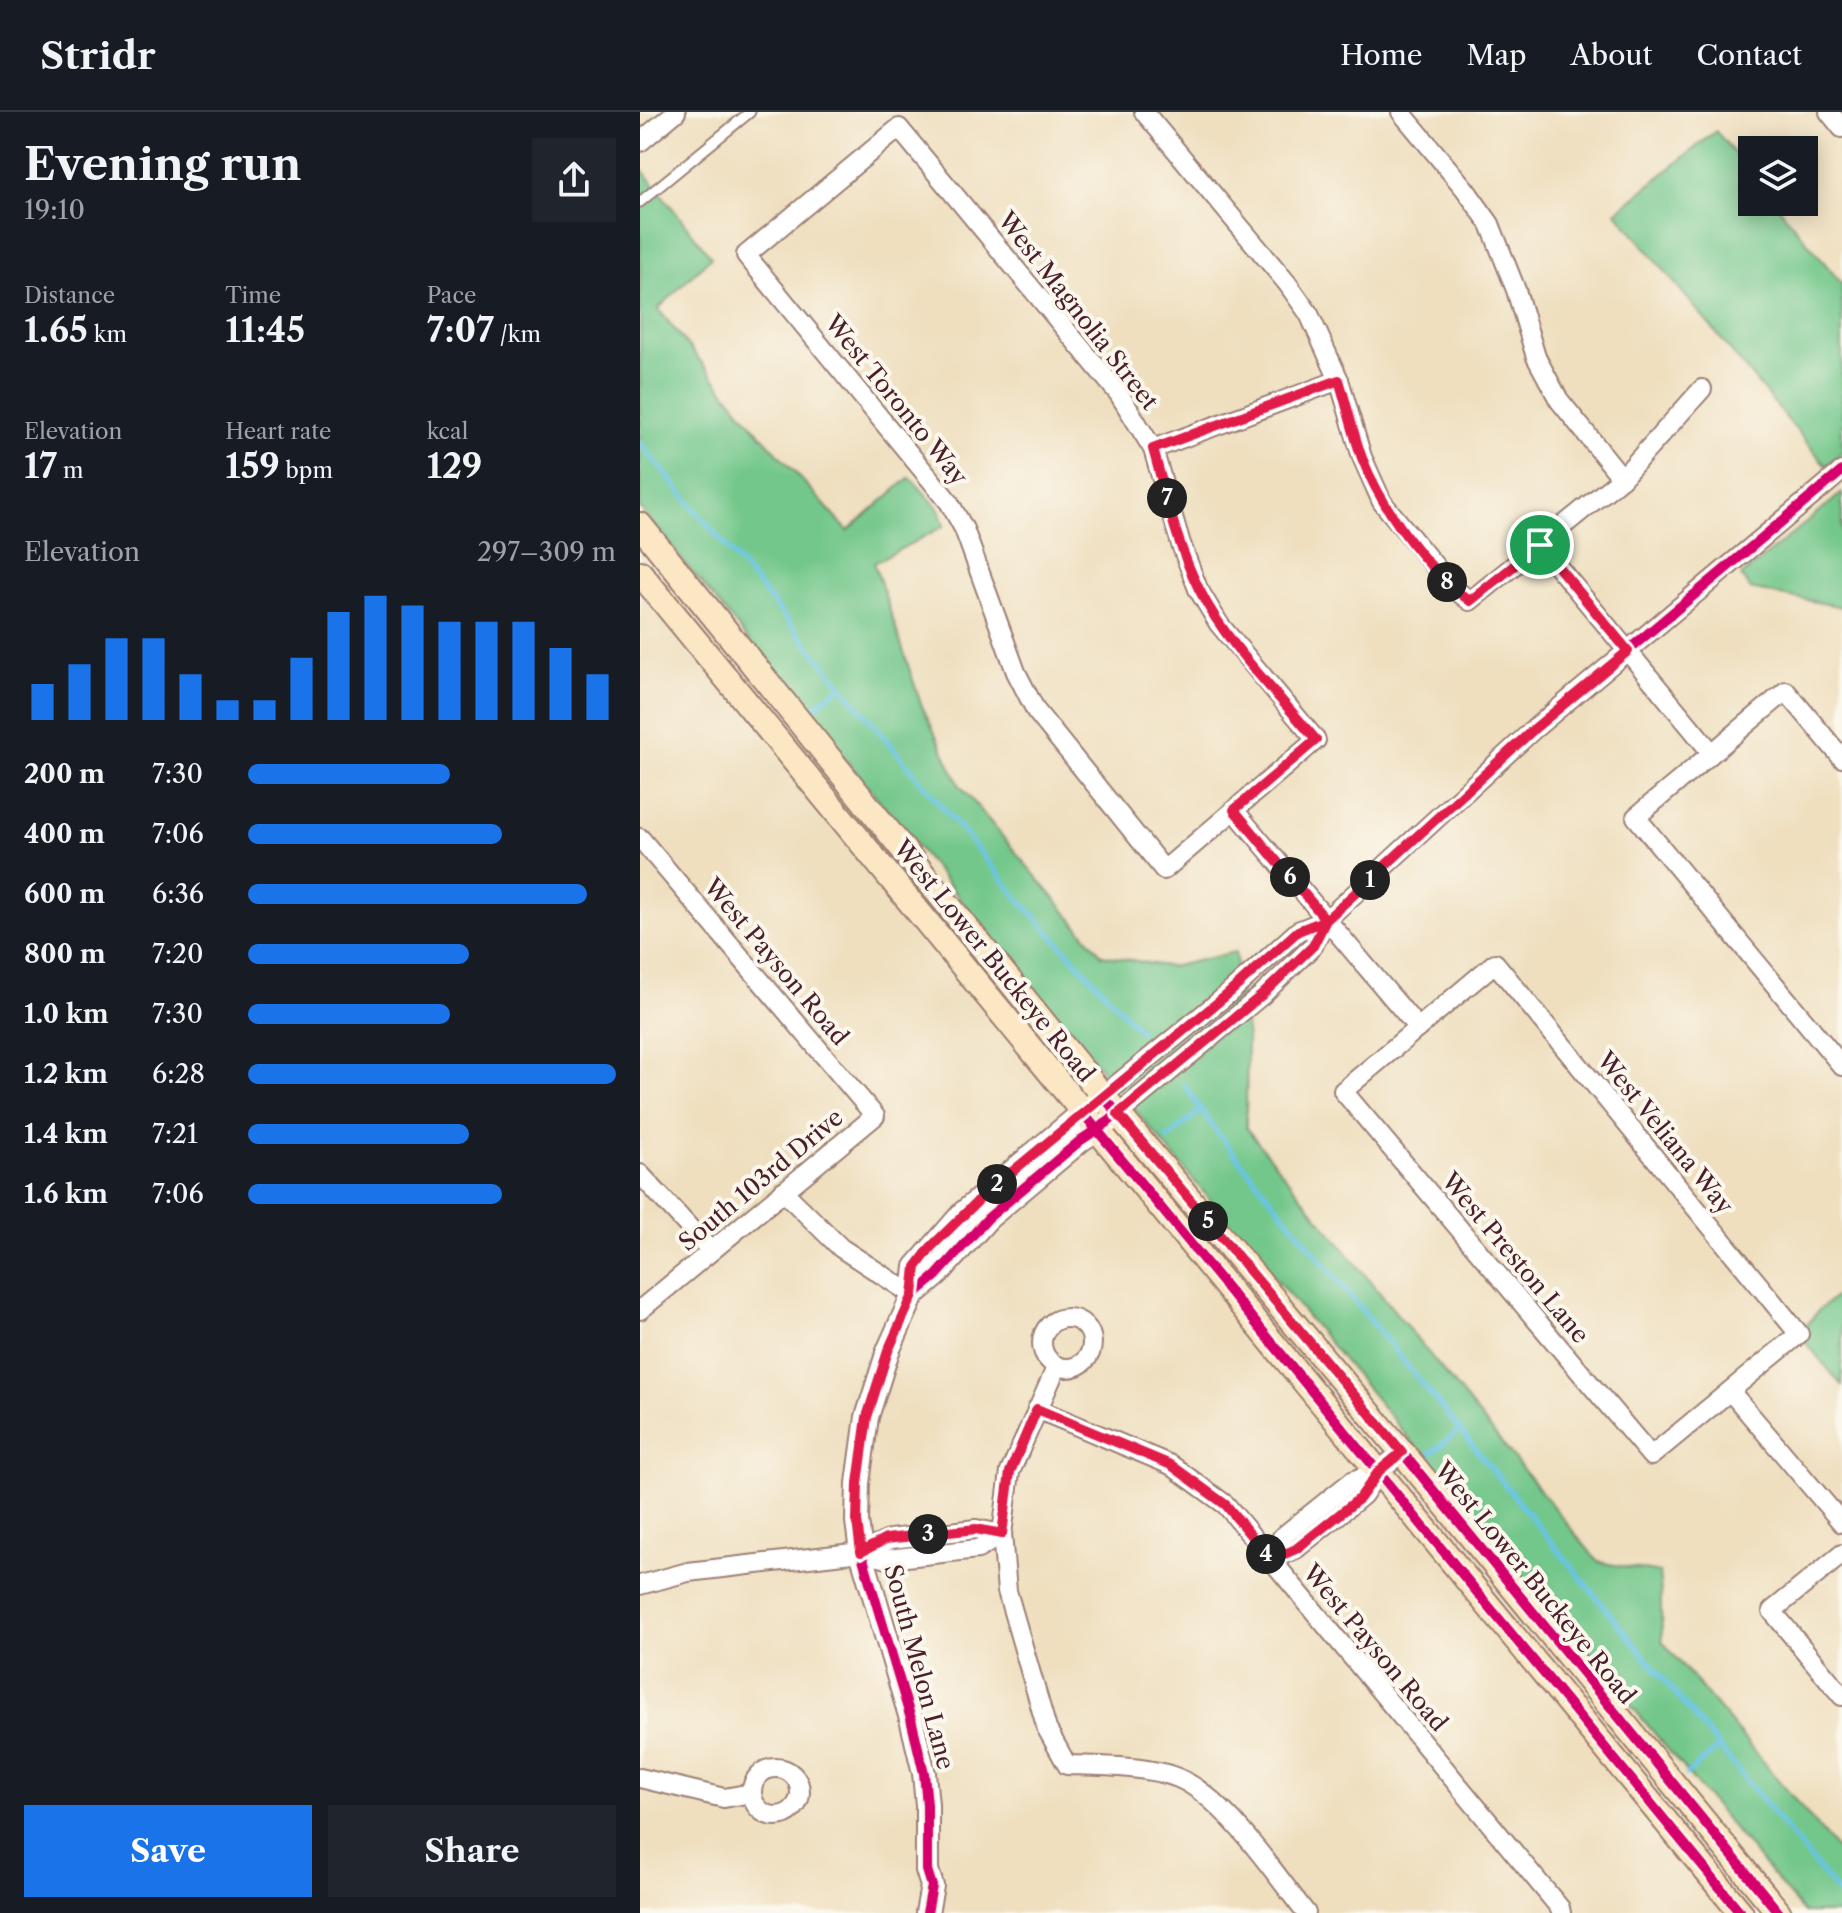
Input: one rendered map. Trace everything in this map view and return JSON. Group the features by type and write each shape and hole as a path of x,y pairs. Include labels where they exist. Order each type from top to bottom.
{"main road":[{"name":"West Lower Buckeye Road","path":"640,525 1379,1471 1741,1913"},
{"name":"West Lower Buckeye Road","path":"640,573 1100,1113 1402,1452 1779,1913"}],"street":[{"path":"640,142 676,112"},
{"path":"1144,112 1287,283 1309,314 1339,380 1362,457 1382,502 1453,588 1470,601 1622,478 1702,389"},
{"path":"1401,112 1490,224 1516,290 1536,357 1559,400 1622,478"},
{"path":"1829,112 1842,128"},
{"name":"West Toronto Way","path":"899,128 746,255 949,502 964,529 1016,672 1036,711 1164,870 1234,810"},
{"name":"West Magnolia Street","path":"899,128 1119,394 1153,449 1181,544 1198,589 1219,624 1316,740 1234,810"},
{"path":"1153,449 1339,380"},
{"path":"1100,1113 1298,931 1326,920 1534,729 1842,471"},
{"path":"1540,545 1711,752"},
{"path":"1842,758 1786,691 1636,817 1842,1066"},
{"path":"1234,810 1418,1028"},
{"name":"West Payson Road","path":"640,838 875,1116"},
{"name":"West Veliana Way","path":"1418,1028 1495,963 1799,1334 1730,1391"},
{"name":"West Preston Lane","path":"1418,1028 1343,1091 1651,1456 1730,1391"},
{"name":"South Melon Lane","path":"927,1913 932,1886 927,1870 924,1773 861,1552 857,1521 858,1483 867,1417 888,1351 913,1295 936,1276 988,1218 1100,1113"},
{"name":"South 103rd Drive","path":"640,1310 875,1116"},
{"path":"640,1174 711,1251"},
{"path":"783,1191 841,1248 913,1295"},
{"path":"1057,1366 1010,1472 1002,1534 1007,1591 1047,1729 1067,1765 1119,1766 1178,1777 1208,1797 1242,1832 1306,1913"},
{"path":"1730,1391 1842,1523"},
{"name":"West Payson Road","path":"1037,1409 1171,1465 1226,1505 1560,1908 1561,1913"},
{"path":"1271,1560 1296,1549 1363,1495 1379,1471 1402,1452"},
{"path":"640,1585 688,1572 861,1552 888,1559 978,1549 1002,1534"},
{"path":"1842,1554 1772,1611 1842,1696"},
{"path":"640,1778 724,1798 752,1793"},
{"name":"South Melon Lane","path":"914,1913 919,1888 927,1870"}],"lane":[{"path":"640,202 750,112"}],"green space":[{"path":"1716,131 1738,158 1738,216 1786,216 1842,284 1842,452 1826,466 1616,212"},
{"path":"640,167 711,257 658,309 754,427 848,531 910,477 939,509 944,526 874,563 921,704 960,786 1102,955 1171,967 1235,952 1247,1032 1246,1128 1598,1562 1660,1573 1662,1641 1842,1856 1842,1913 1804,1913 992,938 640,508"},
{"path":"1842,493 1842,607 1750,589 1741,576"},
{"path":"1842,1291 1842,1386 1799,1334 1819,1310"}],"waterway":[{"path":"640,443 1018,898 1141,1032"},
{"path":"812,709 841,686"},
{"path":"1184,1085 1215,1130 1839,1894"},
{"path":"1166,1139 1201,1110"},
{"path":"1427,1456 1460,1430"},
{"path":"1687,1774 1719,1747"}],"cycle path":[{"path":"913,1295 936,1276 988,1218 1262,995 1313,946 1326,920 1534,729 1842,471"},
{"path":"1103,1096 1402,1452 1779,1913"},
{"path":"927,1913 932,1886 927,1870 924,1773 861,1552 857,1521 858,1483 867,1417 888,1351 913,1295 916,1267 963,1213 1093,1104"},
{"path":"1083,1113 1741,1913"}],"route":[{"path":"1540,545 1470,601 1453,588 1382,502 1362,457 1339,380 1153,449 1181,544 1198,589 1219,624 1316,740 1234,810 1326,920 1313,946 1262,995 1118,1114 1402,1452 1379,1471 1360,1498 1296,1549 1271,1560 1226,1505 1171,1465 1037,1409 1010,1472 1002,1534 976,1529 886,1539 861,1552 857,1521 858,1483 867,1417 888,1351 913,1295 916,1267 931,1247 985,1194 1228,994 1298,931 1326,920 1534,729 1628,651 1540,545"}]}
